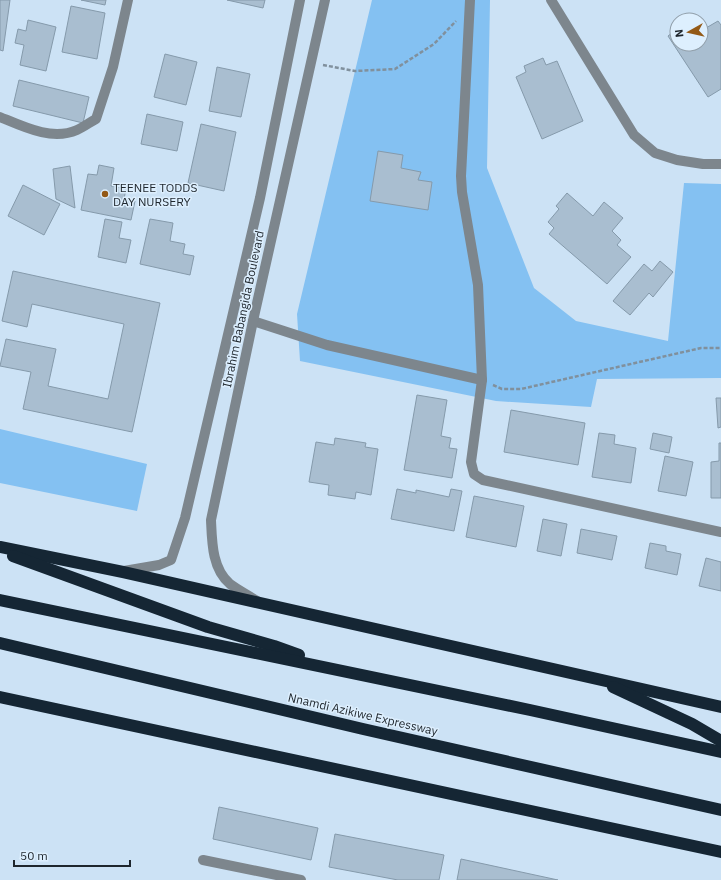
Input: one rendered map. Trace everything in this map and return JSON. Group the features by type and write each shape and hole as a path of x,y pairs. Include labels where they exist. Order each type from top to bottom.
{"highway":[{"path":"0,547 123,572 721,707"},
{"path":"0,552 208,627 274,646 336,669"},
{"path":"0,600 336,669 721,752"},
{"name":"Nnamdi Azikiwe Expressway","path":"0,643 363,729 721,810"},
{"path":"591,677 692,724 721,741"},
{"path":"0,697 721,852"}],"street":[{"path":"0,117 25,128 52,135 76,130 96,119 113,67 128,0"},
{"name":"Ibrahim Babangida Boulevard","path":"123,572 159,566 171,560 185,518 260,198 300,0"},
{"name":"Ibrahim Babangida Boulevard","path":"262,604 230,584 220,571 213,550 211,520 253,321 325,0"},
{"path":"551,0 634,135 655,153 677,160 703,164 721,164"},
{"path":"470,3 461,176 462,192 478,284 482,380 471,462 474,474 483,480 721,532"},
{"path":"253,321 327,345 482,380"},
{"path":"203,860 300,880"}],"path":[{"path":"310,63 355,71 395,69 434,44 470,3"},
{"path":"482,380 502,389 520,389 701,348 721,348"}],"shaded area":[{"path":"372,0 490,0 487,168 534,288 576,321 668,341 684,183 721,184 721,378 597,379 591,407 496,401 300,361 297,314"},
{"path":"0,429 147,464 137,511 0,483"}],"building":[{"path":"0,0 10,0 3,51 0,50"},
{"path":"81,0 106,0 105,5"},
{"path":"227,0 265,0 263,8"},
{"path":"71,6 105,13 97,59 62,52"},
{"path":"28,20 56,27 46,71 20,65 24,45 15,43 18,29 26,31"},
{"path":"718,21 721,25 721,89 708,97 678,52 709,52 709,26"},
{"path":"165,54 197,62 186,105 154,97"},
{"path":"543,58 546,65 557,61 583,121 542,139 516,77 526,72 524,66"},
{"path":"217,67 250,74 241,117 209,111"},
{"path":"19,80 89,97 83,123 13,106"},
{"path":"147,114 183,122 177,151 141,144"},
{"path":"201,124 236,132 224,191 188,183"},
{"path":"378,151 403,155 401,168 421,172 418,180 432,182 428,210 370,201"},
{"name":"TEENEE TODDS DAY NURSERY","path":"99,165 114,168 111,186 126,189 124,199 135,201 131,220 81,210 88,174 97,175"},
{"path":"70,166 75,208 56,199 53,169"},
{"path":"23,185 60,204 44,235 8,216"},
{"path":"567,193 593,216 604,202 623,218 612,231 621,240 617,245 631,257 607,284 549,234 554,228 548,222 559,209 556,206"},
{"path":"105,219 122,222 119,238 131,240 126,263 98,257"},
{"path":"150,219 173,223 170,241 185,244 183,254 194,256 190,275 140,264"},
{"path":"660,261 673,272 653,297 649,293 630,315 613,301 644,264 652,271"},
{"path":"13,271 160,303 132,432 23,409 31,372 0,366 6,339 56,349 48,386 108,399 124,324 32,304 27,327 2,321"},
{"path":"417,395 447,400 441,436 451,438 449,448 457,449 452,478 404,470"},
{"path":"716,398 721,398 721,427 718,428"},
{"path":"511,410 585,423 578,465 504,452"},
{"path":"599,433 615,435 614,444 636,448 631,483 592,477"},
{"path":"653,433 672,437 669,453 650,449"},
{"path":"335,438 366,443 365,447 378,449 371,495 356,492 355,499 328,495 329,485 309,482 316,442 334,445"},
{"path":"719,443 721,443 721,498 711,498 711,462 719,461"},
{"path":"665,456 693,462 686,496 658,491"},
{"path":"397,489 416,493 416,490 449,497 451,489 462,491 454,531 391,519"},
{"path":"474,496 524,506 516,547 466,537"},
{"path":"543,519 567,524 561,556 537,551"},
{"path":"581,529 617,536 612,560 577,553"},
{"path":"650,543 666,546 666,551 681,554 677,575 645,568"},
{"path":"706,558 721,562 721,591 699,586"},
{"path":"219,807 318,828 311,860 213,839"},
{"path":"335,834 444,855 439,880 398,880 329,867"},
{"path":"461,859 558,880 457,880"}],"place":[{"name":"TEENEE TODDS DAY NURSERY","path":"105,194"}]}
